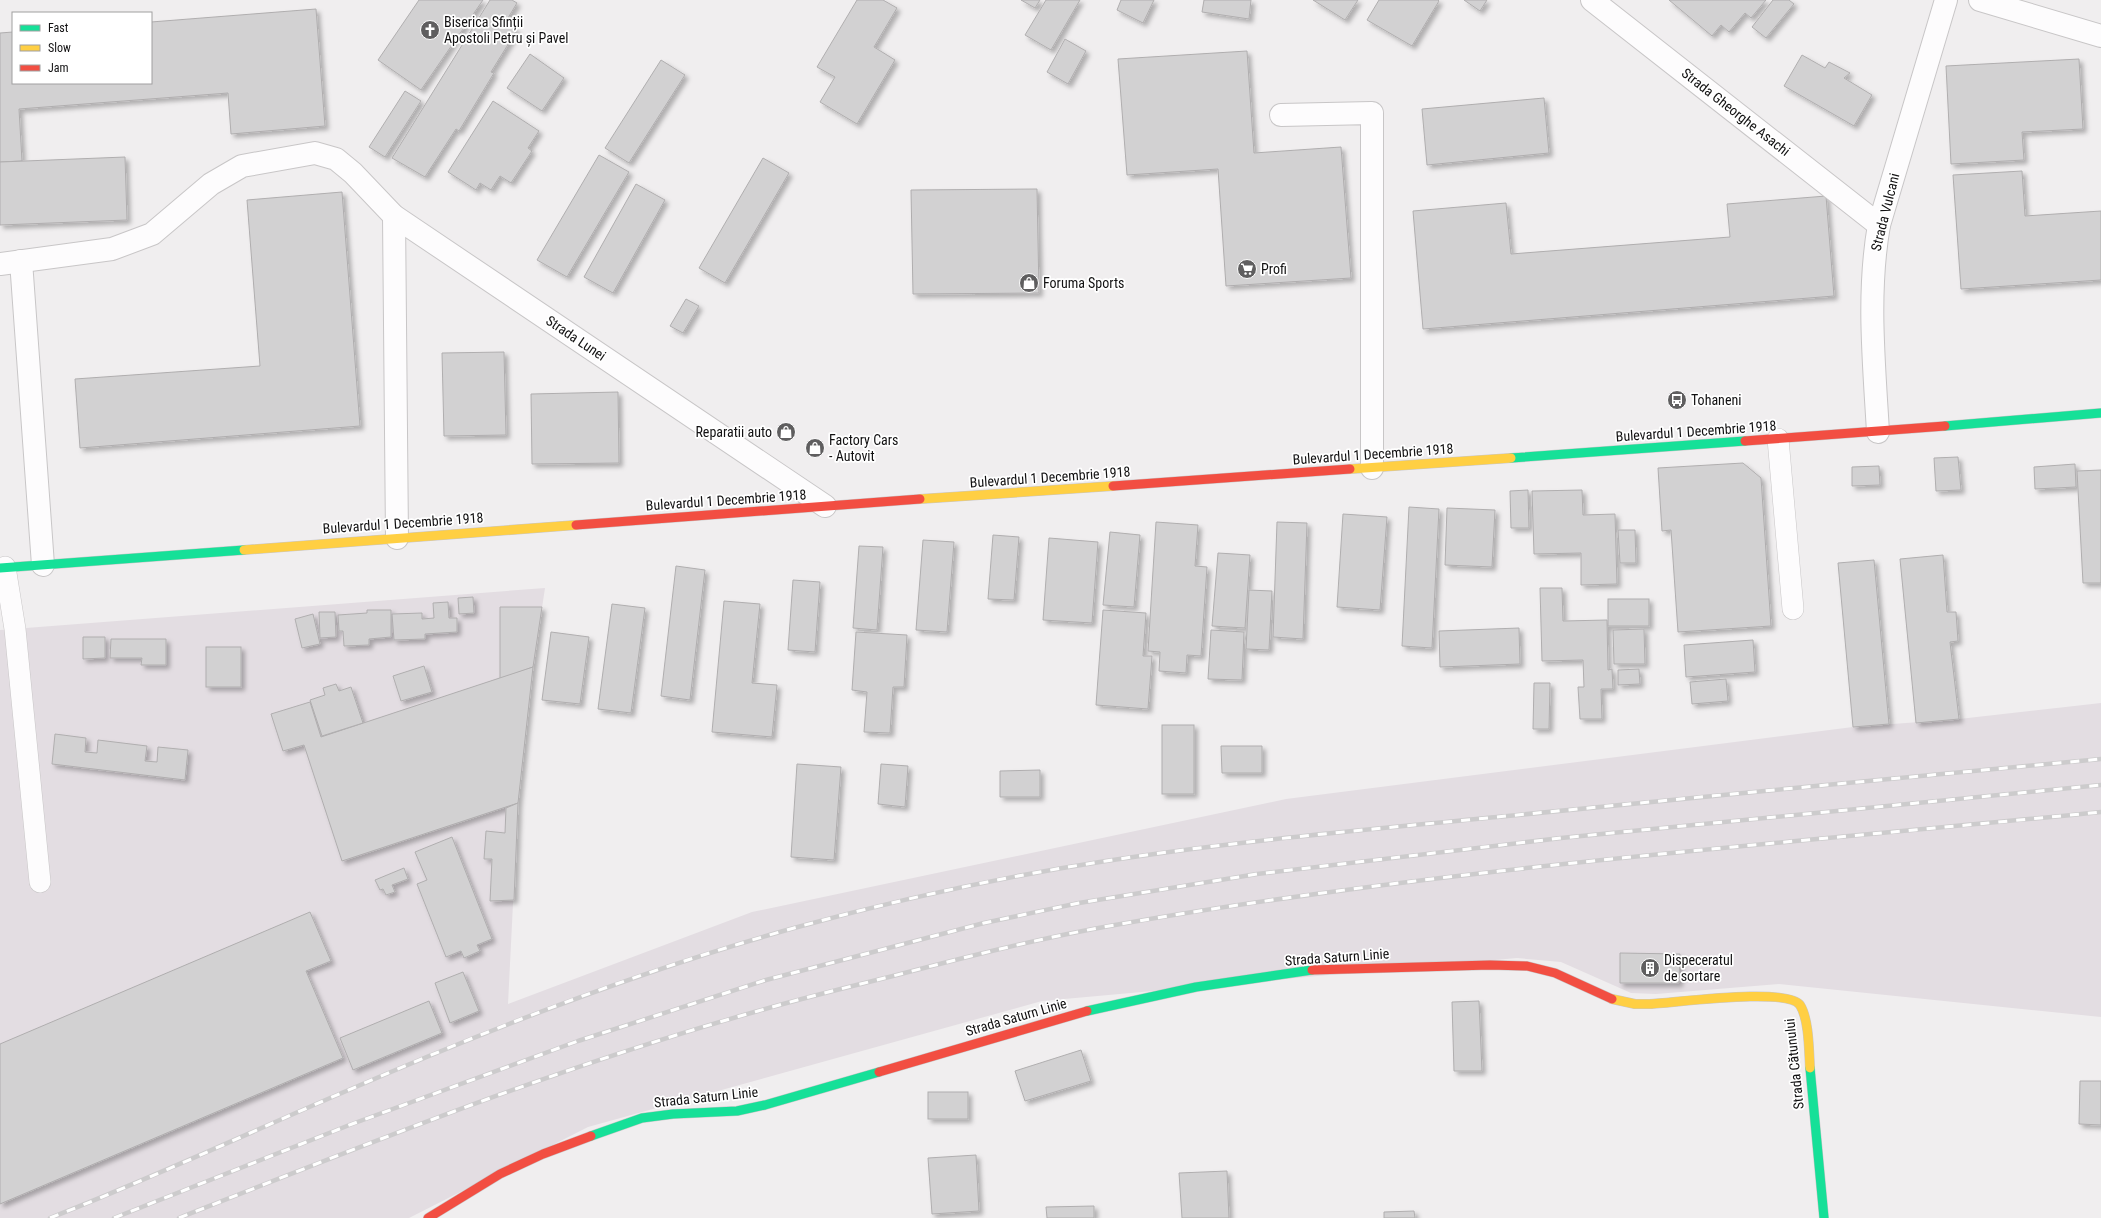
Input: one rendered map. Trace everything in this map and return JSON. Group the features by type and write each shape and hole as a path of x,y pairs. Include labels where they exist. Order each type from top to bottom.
{"main road":[{"name":"Bulevardul 1 Decembrie 1918","path":"2,567 826,506 1878,432 2101,413"},
{"name":"Strada Saturn Linie","path":"428,1218 500,1174 543,1154 642,1118 673,1114 737,1111 765,1105 1096,1009 1241,980 1297,972 1353,967 1526,966 1549,970 1610,998 1633,1004"},
{"name":"Strada Cătunului","path":"1633,1004 1655,1005 1764,996 1784,996 1797,1001 1804,1012 1807,1033 1824,1218"}],"street":[{"name":"Strada Gheorghe Asachi","path":"1592,0 1880,225"},
{"name":"Strada Vulcani","path":"1878,432 1873,344 1874,254 1880,225 1946,0"},
{"path":"1980,0 2101,36"},
{"path":"1281,115 1372,113 1372,468"},
{"name":"Strada Lunei","path":"10,262 112,250 152,234 211,184 242,166 315,154 336,159 353,172 394,216 826,506"},
{"path":"394,216 397,538"},
{"path":"10,262 43,565"}],"lane":[{"path":"1778,439 1793,609"},
{"path":"2,567 15,629 40,882"}],"shaded area":[{"path":"545,588 533,667 518,803 508,1004 752,912 1286,799 1853,727 1959,719 2101,703 2101,1017 1779,984 1656,994 1631,993 1561,962 1517,958 1042,1001 588,1127 409,1218 0,1218 0,630"}],"building":[{"name":"Biserica Sfinții Apostoli Petru și Pavel","path":"419,0 483,0 421,90 378,60"},
{"path":"490,0 512,0 517,3 505,23 517,30 491,72 494,73 459,131 456,129 425,177 392,158"},
{"path":"857,0 883,0 897,8 874,47 895,60 857,124 820,102 835,77 817,67"},
{"path":"1021,0 1040,0 1035,8"},
{"path":"1046,0 1080,0 1051,50 1025,35"},
{"path":"1121,0 1154,0 1143,23 1117,10"},
{"path":"1204,0 1251,0 1249,19 1202,12"},
{"path":"1313,0 1358,0 1345,20"},
{"path":"1379,0 1439,1 1412,46 1367,20"},
{"path":"1464,0 1487,0 1480,11"},
{"path":"1669,0 1766,0 1751,18 1745,13 1729,32 1721,25 1712,36"},
{"path":"1773,0 1789,0 1794,4 1766,38 1752,27"},
{"path":"316,9 325,126 231,134 228,93 19,109 22,161 0,162 0,33 12,32 12,84 152,84 152,22"},
{"path":"1065,39 1086,51 1068,84 1047,72"},
{"path":"1247,51 1254,153 1341,147 1351,278 1226,286 1218,169 1127,175 1118,59"},
{"path":"530,54 564,78 542,111 507,88"},
{"path":"1802,55 1825,68 1829,62 1850,73 1844,78 1872,95 1854,126 1784,86"},
{"path":"2079,59 2083,129 2022,132 2024,160 1951,164 1946,66"},
{"path":"661,60 685,75 629,163 605,148"},
{"path":"405,91 421,101 385,157 369,147"},
{"path":"1544,98 1549,153 1427,165 1422,109"},
{"path":"493,101 539,131 528,148 532,151 511,183 500,176 491,190 480,183 476,190 448,172"},
{"path":"599,155 629,172 567,277 537,260"},
{"path":"125,157 127,220 0,225 0,162"},
{"path":"763,158 789,173 725,283 699,268"},
{"path":"2022,171 2025,216 2101,211 2101,280 1961,289 1953,175"},
{"path":"636,184 665,200 613,293 584,277"},
{"path":"1037,189 1039,293 913,294 911,190"},
{"path":"342,192 360,426 80,448 75,379 260,366 247,200"},
{"path":"1826,196 1834,296 1423,329 1413,211 1506,203 1511,254 1730,237 1727,204"},
{"path":"686,299 699,306 683,333 670,326"},
{"path":"504,352 506,435 444,436 442,353"},
{"path":"618,392 619,463 532,464 531,394"},
{"path":"1958,457 1961,490 1936,491 1934,458"},
{"path":"1743,463 1761,478 1771,626 1678,632 1671,530 1662,531 1658,468"},
{"path":"2075,464 2076,487 2035,489 2034,467"},
{"path":"1879,466 1880,485 1852,486 1852,467"},
{"path":"2101,470 2101,583 2083,583 2077,471"},
{"path":"1528,490 1529,528 1511,528 1510,491"},
{"path":"1582,490 1583,515 1615,514 1617,584 1581,585 1581,553 1534,554 1532,491"},
{"path":"1409,507 1439,509 1432,648 1402,646"},
{"path":"1447,508 1495,510 1492,567 1445,565"},
{"path":"1343,514 1387,517 1380,610 1337,607"},
{"path":"1156,522 1198,525 1195,566 1207,567 1201,656 1187,655 1186,673 1159,671 1160,652 1148,651"},
{"path":"1277,522 1307,523 1303,639 1273,637"},
{"path":"1618,530 1635,530 1636,563 1620,563"},
{"path":"1110,532 1140,535 1134,607 1103,605"},
{"path":"993,535 1019,537 1014,600 988,599"},
{"path":"1049,538 1098,542 1092,623 1043,620"},
{"path":"923,540 954,542 947,632 916,630"},
{"path":"859,546 883,547 877,630 853,628"},
{"path":"1218,553 1250,555 1245,628 1212,626"},
{"path":"1943,555 1947,612 1956,612 1958,641 1950,642 1959,719 1916,723 1900,559"},
{"path":"1874,560 1889,724 1853,727 1838,563"},
{"path":"676,566 705,570 690,700 661,696"},
{"path":"793,580 820,582 815,652 788,650"},
{"path":"1540,588 1562,588 1563,621 1607,620 1608,670 1612,669 1613,689 1601,689 1602,719 1580,719 1578,687 1584,687 1583,660 1542,661"},
{"path":"1249,590 1272,591 1269,650 1246,649"},
{"path":"473,597 474,613 459,614 458,598"},
{"path":"1608,599 1649,599 1649,626 1608,626"},
{"path":"724,601 760,604 752,683 777,685 772,737 712,732"},
{"path":"448,602 449,618 457,618 457,632 425,634 425,639 394,640 392,614 422,613 422,619 434,618 433,603"},
{"path":"612,604 645,608 631,713 598,709"},
{"path":"500,607 542,607 533,667 500,679"},
{"path":"367,610 391,610 391,637 369,639 369,645 344,646 343,631 339,631 338,615 367,613"},
{"path":"1103,610 1146,613 1143,656 1152,656 1148,709 1096,705"},
{"path":"319,612 335,612 336,637 320,638"},
{"path":"313,614 320,644 302,648 295,619"},
{"path":"1519,628 1520,664 1440,667 1439,631"},
{"path":"1644,629 1645,664 1614,664 1613,630"},
{"path":"1211,630 1244,632 1242,680 1208,679"},
{"path":"551,632 589,637 580,704 542,700"},
{"path":"856,632 907,635 904,687 893,687 890,733 864,732 867,692 852,690"},
{"path":"83,637 105,637 105,658 83,659"},
{"path":"111,639 166,639 166,665 141,665 142,658 110,658"},
{"path":"1753,640 1755,672 1686,677 1684,645"},
{"path":"206,647 241,647 241,687 206,687"},
{"path":"424,666 432,692 401,701 393,676"},
{"path":"533,667 518,803 342,861 304,745 283,751 271,714 310,702 321,737"},
{"path":"1639,669 1640,684 1618,685 1618,670"},
{"path":"1726,679 1728,701 1692,704 1690,682"},
{"path":"1534,683 1550,683 1549,729 1533,729"},
{"path":"336,684 339,691 351,687 363,723 322,736 310,700 325,695 323,688"},
{"path":"1162,725 1194,725 1194,794 1162,794"},
{"path":"55,734 86,738 85,752 97,753 98,740 147,746 145,761 157,762 158,747 188,750 185,780 52,764"},
{"path":"1221,746 1262,746 1262,773 1222,773"},
{"path":"797,764 841,767 834,860 791,857"},
{"path":"881,764 908,766 905,807 878,804"},
{"path":"1040,770 1040,797 1000,797 1000,771"},
{"path":"518,803 514,900 490,901 492,859 484,859 486,831 505,833 506,808"},
{"path":"452,837 492,939 477,945 480,951 464,958 461,951 446,957 417,884 427,880 415,852"},
{"path":"404,868 408,879 392,885 395,892 386,895 383,889 380,890 375,880"},
{"path":"310,912 331,961 306,971 343,1058 0,1204 0,1044"},
{"name":"Dispeceratul de sortare","path":"1620,953 1680,954 1679,983 1620,983"},
{"path":"463,972 479,1011 450,1023 435,983"},
{"path":"429,1001 442,1033 353,1070 340,1038"},
{"path":"1479,1001 1482,1071 1454,1071 1452,1002"},
{"path":"1081,1050 1091,1081 1025,1101 1015,1071"},
{"path":"2080,1081 2101,1081 2101,1125 2079,1124"},
{"path":"928,1092 968,1092 968,1119 928,1119"},
{"path":"976,1155 979,1211 932,1214 928,1158"},
{"path":"1227,1171 1229,1218 1182,1218 1179,1173"},
{"path":"1094,1206 1094,1218 1047,1218 1046,1207"},
{"path":"1414,1211 1415,1218 1384,1218 1384,1212"}],"railway":[{"path":"50,1218 161,1172 399,1068 566,1002 736,945 794,928 910,899 1067,867 1154,854 1252,842 1350,831 2101,759"},
{"path":"114,1218 352,1124 578,1041 766,980 984,923 1079,903 1257,874 1561,838 2101,785"},
{"path":"179,1218 394,1134 611,1056 758,1011 976,955 1059,936 1115,925 1237,905 1483,873 1730,847 2101,812"}],"traffic: fast":[{"path":"1945,426 2101,413"},
{"path":"1511,458 1745,441"},
{"path":"0,568 244,550"},
{"path":"1087,1011 1196,987 1312,970"},
{"path":"1810,1068 1824,1218"},
{"path":"591,1136 642,1118 673,1114 737,1111 765,1105 879,1072"}],"traffic: slow":[{"path":"1350,469 1511,458"},
{"path":"920,499 1113,486"},
{"path":"244,550 576,525"},
{"path":"1612,999 1635,1004 1730,997 1775,997 1791,1000 1800,1005 1805,1018 1808,1035 1810,1068"}],"traffic: jam":[{"path":"1745,441 1945,426"},
{"path":"1113,486 1350,469"},
{"path":"576,525 920,499"},
{"path":"1312,970 1490,965 1527,966 1555,973 1612,999"},
{"path":"879,1072 1087,1011"},
{"path":"428,1218 500,1174 543,1154 591,1136"}],"place":[{"name":"Biserica Sfinții Apostoli Petru și Pavel","path":"430,30"},
{"name":"Profi","path":"1247,269"},
{"name":"Foruma Sports","path":"1029,283"},
{"name":"Tohaneni","path":"1677,400"},
{"name":"Reparatii auto","path":"786,432"},
{"name":"Factory Cars - Autovit","path":"815,448"},
{"name":"Dispeceratul de sortare","path":"1650,968"}]}
